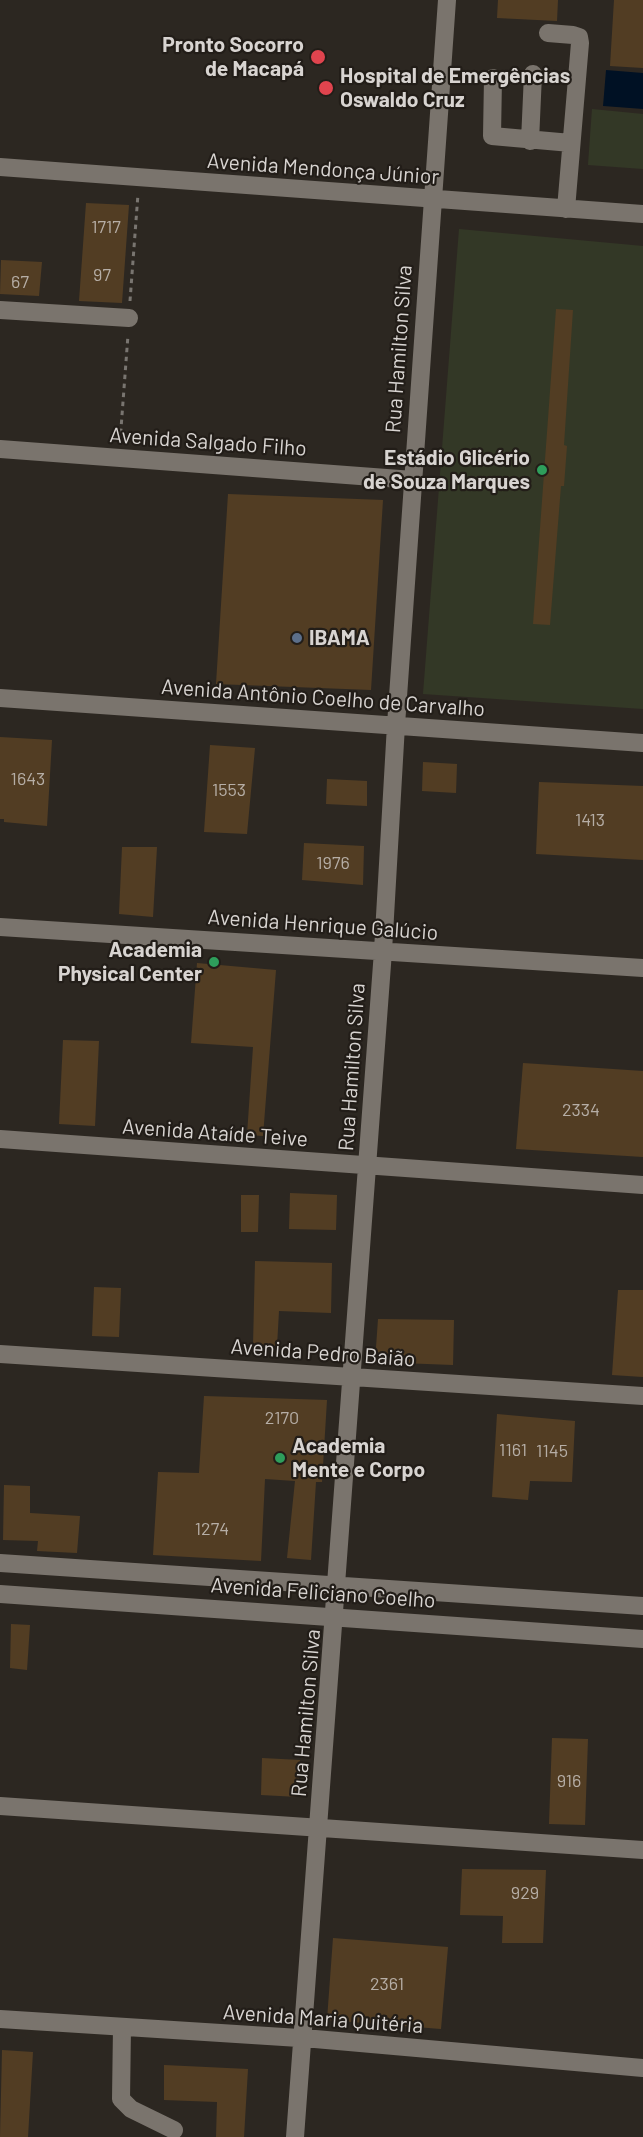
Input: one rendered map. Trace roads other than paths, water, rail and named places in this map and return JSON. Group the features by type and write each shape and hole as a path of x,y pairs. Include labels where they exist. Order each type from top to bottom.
{"street":[{"name":"Rua Hamilton Silva","path":"296,2137 383,951 396,725 447,0"},
{"path":"548,33 573,35 579,37 580,43 566,209"},
{"path":"530,141 533,74"},
{"path":"493,78 492,136 571,143"},
{"name":"Avenida Mendonça Júnior","path":"0,167 643,214"},
{"path":"0,310 129,318"},
{"name":"Avenida Salgado Filho","path":"0,449 413,480"},
{"name":"Avenida Antônio Coelho de Carvalho","path":"0,698 643,743"},
{"name":"Avenida Henrique Galúcio","path":"0,927 643,968"},
{"name":"Avenida Ataíde Teive","path":"0,1139 643,1185"},
{"name":"Avenida Pedro Baião","path":"0,1354 643,1396"},
{"name":"Avenida Feliciano Coelho","path":"0,1563 643,1606"},
{"path":"43,1597 45,1567"},
{"name":"Avenida Feliciano Coelho","path":"0,1594 643,1633"},
{"path":"0,1806 319,1826 643,1851"},
{"name":"Avenida Maria Quitéria","path":"0,2019 302,2038 643,2068"},
{"path":"122,2027 121,2098 130,2109 174,2130"}],"water":[{"path":"606,70 643,73 643,109 603,106"}],"place":[{"name":"Pronto Socorro de Macapá","path":"318,57"},
{"name":"Hospital de Emergências Oswaldo Cruz","path":"326,88"},
{"name":"Estádio Glicério de Souza Marques","path":"542,470"},
{"name":"IBAMA","path":"297,638"},
{"name":"Academia Physical Center","path":"214,962"},
{"name":"Academia Mente e Corpo","path":"280,1458"}]}
